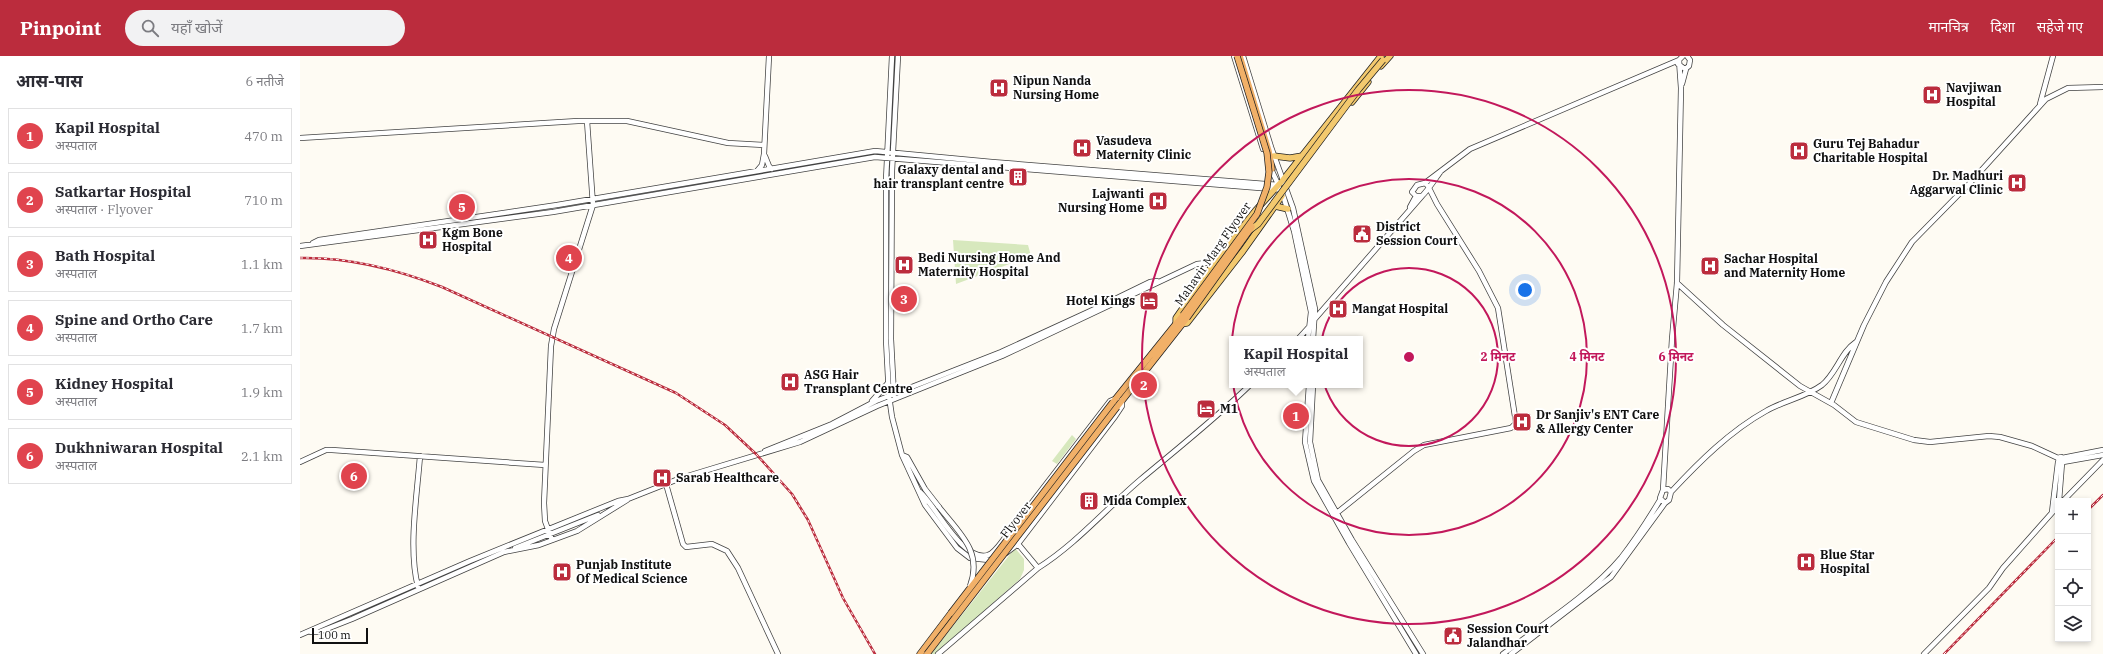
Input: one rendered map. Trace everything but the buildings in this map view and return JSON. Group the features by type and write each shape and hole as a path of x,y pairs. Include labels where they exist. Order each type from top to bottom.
{"highway":[{"name":"Mahavir Marg Flyover","path":"1185,317 1256,214 1267,187 1269,172 1266,152 1235,56"},
{"name":"Mahavir Marg Flyover","path":"1117,402 1185,317 1250,230 1268,196 1271,161 1240,56"},
{"name":"Flyover","path":"920,654 1117,402"},
{"name":"Flyover","path":"927,654 1117,402"}],"main road":[{"path":"1386,57 1283,180 1281,190 1275,206 1243,251 1187,323 1179,324 1176,318 1215,262 1281,190 1335,124 1386,57"},
{"path":"1250,230 1258,224 1361,86 1386,57"},
{"path":"1274,156 1290,158 1302,156"},
{"path":"1275,206 1288,208"}],"street":[{"path":"757,171 762,165 764,154 769,56"},
{"path":"892,56 887,152 886,313 888,382 892,397"},
{"path":"898,56 893,153 891,339 892,417 902,455 925,506 957,548 970,558 989,560 1006,553 1018,544 1122,406 1117,402 1110,401 1007,535 988,555 983,556 968,551 931,503 920,492"},
{"path":"1235,56 1266,158 1299,233 1315,309 1313,336"},
{"path":"1243,56 1283,180 1281,190 1288,208 1311,312 1308,336"},
{"path":"2040,104 2053,56"},
{"path":"1664,67 1682,60"},
{"path":"1682,60 1686,69"},
{"path":"1511,654 1611,577 1663,502 1677,283 1680,88 1682,60"},
{"path":"1416,196 1412,192 1414,188 1425,183 1455,158 1470,149 1682,60 1690,64 1686,69 1680,88"},
{"path":"1831,403 1856,347 1856,342 1886,282 1912,242 1974,179 2040,104 2052,94 2068,88 2103,87"},
{"path":"300,138 587,121 627,121 728,143 764,145"},
{"path":"552,540 544,514 545,465 552,338 593,205 594,198 587,121"},
{"path":"312,244 319,240 372,231 594,198 875,151 1281,190"},
{"path":"764,154 769,166 772,169"},
{"path":"300,246 593,205 867,158 887,158 893,160 1281,190"},
{"path":"1410,208 1414,206 1441,171"},
{"path":"1335,514 1414,451 1424,445 1511,428 1516,423 1502,331 1495,301 1425,183"},
{"path":"1301,336 1410,208 1416,196 1423,194"},
{"path":"1423,194 1437,204"},
{"path":"763,452 772,451 800,442 892,397 1001,352 1150,282 1159,281 1197,264 1215,262"},
{"path":"1677,283 1723,325 1809,392 1831,403 1856,422 1914,440 1930,442 1989,436 2032,446 2061,461 2103,455"},
{"path":"1502,654 1572,602 1611,568 1621,558 1663,502 1669,500 1671,492 1697,464 1748,423 1770,409 1809,392 1825,382 1851,345 1856,342"},
{"path":"870,404 888,382"},
{"path":"938,654 1038,568 1070,544 1140,480 1226,409 1247,388"},
{"path":"1309,388 1305,442 1314,481 1413,643 1422,654"},
{"path":"1313,388 1310,422 1312,460 1318,480 1335,514"},
{"path":"504,552 539,545 577,531 608,510 628,499 666,484 763,452 832,424 870,404 892,397"},
{"path":"300,462 326,450 332,450 545,465"},
{"path":"2061,461 2103,450"},
{"name":"Flyover","path":"902,455 907,457 925,489 972,552 974,568 968,592"},
{"path":"417,587 414,554 420,456"},
{"path":"2066,498 2103,460"},
{"path":"2059,498 2061,461"},
{"path":"2052,512 2061,461"},
{"path":"666,484 683,544 686,547 712,544 727,550 738,568 778,654"},
{"path":"1663,490 1668,489 1671,492"},
{"path":"417,587 618,501 628,499"},
{"path":"1924,654 1989,588 2003,568 2055,509"},
{"path":"300,635 504,552 549,531 608,510"},
{"path":"1007,535 1018,544 1038,568"},
{"path":"1413,643 1416,654"}],"green space":[{"path":"953,240 1028,245 1031,256 956,284"},
{"path":"1072,435 1076,439 1057,464 1052,461"},
{"path":"1015,548 1024,559 1024,570 1020,579 936,654 931,654"}],"railway":[{"path":"300,258 319,258 372,265 442,287 676,393 725,425 756,454 792,494 808,520 843,598 875,654"},
{"path":"2091,507 2103,495"},
{"path":"1944,654 2055,540"}],"place":[{"name":"Nipun Nanda Nursing Home","path":"999,88"},
{"name":"Navjiwan Hospital","path":"1932,95"},
{"name":"Vasudeva Maternity Clinic","path":"1082,148"},
{"name":"Guru Tej Bahadur Charitable Hospital","path":"1799,151"},
{"name":"Galaxy dental and hair transplant centre","path":"1018,177"},
{"name":"Dr. Madhuri Aggarwal Clinic","path":"2017,183"},
{"name":"Lajwanti Nursing Home","path":"1158,201"},
{"name":"Kidney Hospital","path":"462,207"},
{"name":"District Session Court","path":"1362,234"},
{"name":"Kgm Bone Hospital","path":"428,240"},
{"name":"Spine and Ortho Care","path":"569,258"},
{"name":"Bedi Nursing Home And Maternity Hospital","path":"904,265"},
{"name":"Sachar Hospital and Maternity Home","path":"1710,266"},
{"name":"Bath Hospital","path":"904,299"},
{"name":"Hotel Kings","path":"1149,301"},
{"name":"Mangat Hospital","path":"1338,309"},
{"name":"ASG Hair Transplant Centre","path":"790,382"},
{"name":"Satkartar Hospital","path":"1144,385"},
{"name":"M1","path":"1206,409"},
{"name":"Kapil Hospital","path":"1296,416"},
{"name":"Dr Sanjiv's ENT Care & Allergy Center","path":"1522,422"},
{"name":"Dukhniwaran Hospital","path":"354,476"},
{"name":"Sarab Healthcare","path":"662,478"},
{"name":"Mida Complex","path":"1089,501"},
{"name":"Blue Star Hospital","path":"1806,562"},
{"name":"Punjab Institute Of Medical Science","path":"562,572"},
{"name":"Session Court Jalandhar","path":"1453,636"}]}
